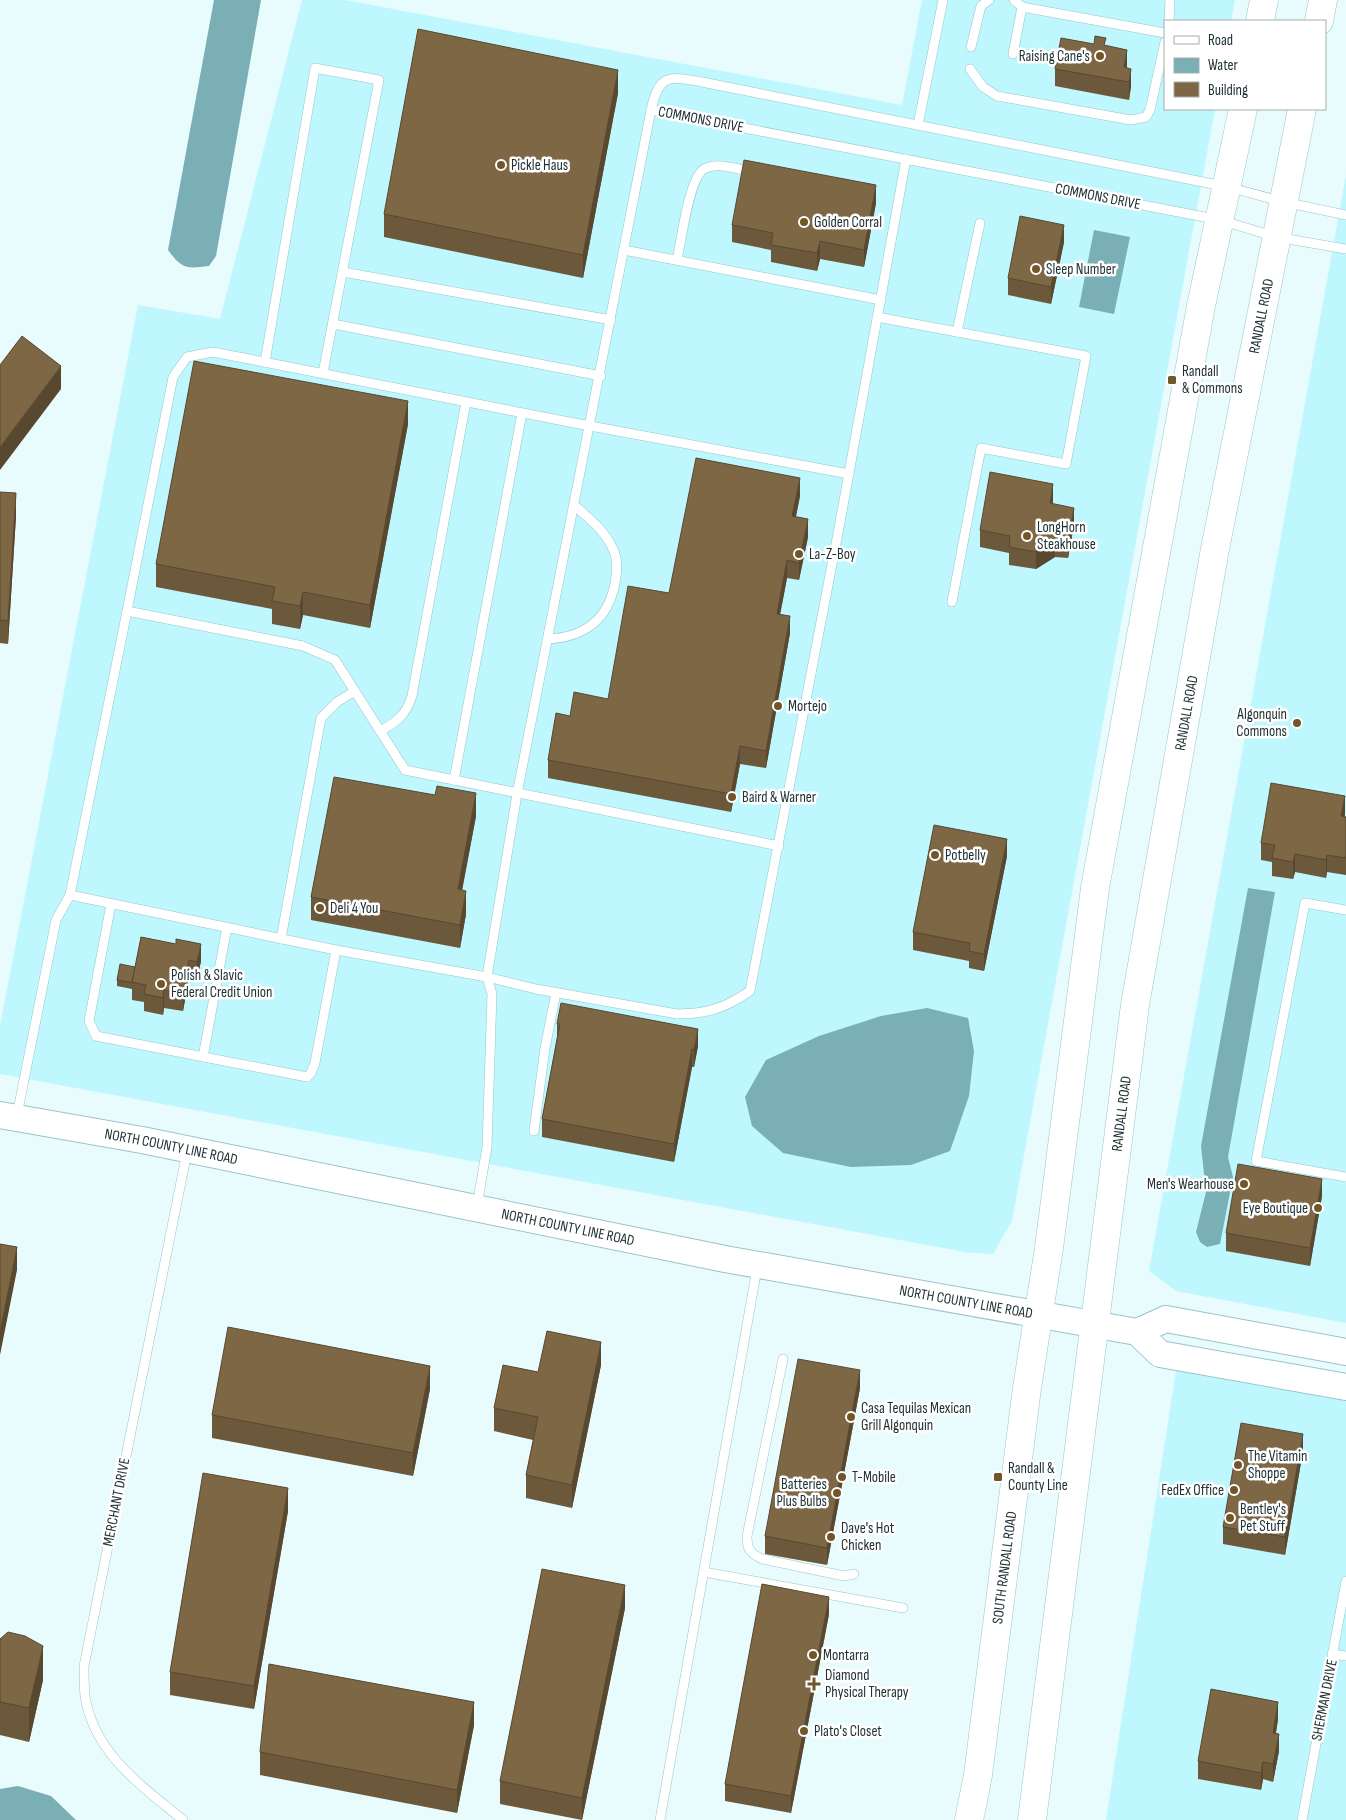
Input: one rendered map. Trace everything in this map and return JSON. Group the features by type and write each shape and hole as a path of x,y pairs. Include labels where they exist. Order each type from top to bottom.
{"main road":[{"path":"1260,20 1264,0"},
{"path":"1319,20 1323,0"},
{"path":"1038,1314 1054,1209 1094,888 1199,316 1228,188 1243,110"},
{"name":"RANDALL ROAD","path":"1096,1324 1135,1005 1215,549 1302,110"},
{"name":"SOUTH RANDALL ROAD","path":"969,1820 978,1775 1038,1314"},
{"path":"1032,1820 1096,1324"}],"street":[{"name":"NORTH COUNTY LINE ROAD","path":"8,1116 188,1150 757,1265 1137,1332"},
{"path":"1346,1352 1166,1319 1137,1332 1160,1354 1346,1387"}],"lane":[{"path":"918,125 943,0"},
{"path":"971,47 981,6 989,0"},
{"path":"1014,0 1022,7 1164,33"},
{"path":"1169,20 1170,0"},
{"path":"1013,54 1022,7"},
{"path":"970,69 983,87 997,96 1131,120 1146,117 1150,110 1164,47"},
{"path":"265,362 315,68 379,80 323,374"},
{"name":"COMMONS DRIVE","path":"1346,215 1228,188 679,78 671,78 659,86 656,90 651,110 1220,220 1276,238 1346,250"},
{"path":"476,1208 487,1147 492,994 488,977 518,794 601,376 651,110"},
{"path":"70,895 336,950 488,977 556,993 677,1014 700,1014 731,1004 750,991 849,474 906,159"},
{"path":"677,260 693,186 699,174 705,168 716,166 761,173"},
{"path":"957,332 980,223"},
{"path":"624,250 881,300"},
{"path":"342,272 611,320"},
{"path":"878,317 1086,356 1066,464 981,448 952,602"},
{"path":"333,324 601,376"},
{"path":"8,1116 56,920 70,895 173,377 188,357 213,352 522,413 849,474"},
{"path":"380,731 397,722 408,710 412,696 466,402"},
{"path":"454,780 522,413"},
{"path":"548,639 571,637 596,624 605,613 613,592 617,572 614,550 594,522 575,506"},
{"path":"127,611 303,646 335,660 405,770 779,846"},
{"path":"281,939 321,718 337,702 355,691"},
{"path":"1346,910 1305,903 1256,1161 1346,1177"},
{"path":"111,904 89,1021 96,1036 306,1077 311,1073 315,1063 336,950"},
{"path":"203,1057 227,928"},
{"path":"534,1131 545,1048 556,993"},
{"name":"MERCHANT DRIVE","path":"183,1820 129,1775 109,1754 95,1731 85,1697 84,1666 188,1150"},
{"path":"660,1820 757,1265"},
{"path":"783,1359 747,1536 747,1547 750,1554 762,1559 844,1576 854,1574"},
{"path":"704,1572 903,1608"},
{"name":"SHERMAN DRIVE","path":"1302,1820 1346,1581"},
{"path":"1332,1654 1346,1656"}],"shaded area":[{"path":"302,0 345,0 902,105 922,0 1235,0 1231,20 1164,20 1164,110 1215,110 1012,1221 993,1254 965,1252 0,1074 0,1026 138,305 220,319"},
{"name":"Algonquin Commons","path":"1346,175 1346,1323 1176,1291 1149,1271"},
{"path":"1176,1371 1346,1401 1346,1820 1106,1820"}],"water":[{"path":"214,0 261,0 216,256 209,266 190,267 177,261 168,250"},
{"path":"1094,230 1130,237 1114,314 1079,307"},
{"path":"1248,888 1275,892 1228,1157 1233,1177 1220,1244 1207,1247 1200,1242 1196,1232 1206,1192 1201,1146"},
{"path":"927,1008 968,1018 974,1051 969,1096 950,1151 911,1165 851,1167 783,1153 752,1126 745,1097 766,1060 819,1036 881,1016"},
{"path":"18,1786 51,1796 76,1820 0,1820 0,1789"}],"building":[{"name":"Pickle Haus","path":"418,29 618,70 583,255 384,214"},
{"path":"1095,36 1106,38 1104,45 1127,50 1124,67 1131,69 1129,82 1055,69 1061,38 1094,44"},
{"name":"Golden Corral","path":"744,160 876,185 864,250 820,241 817,253 771,245 773,233 732,225"},
{"name":"Sleep Number","path":"1020,216 1064,225 1051,287 1008,278"},
{"path":"22,336 61,366 0,447 0,365"},
{"path":"194,361 408,401 370,605 303,592 300,606 272,601 275,587 156,564"},
{"path":"696,458 800,478 792,516 808,519 799,563 787,560 777,614 790,616 766,751 740,746 731,794 548,760 556,713 570,716 574,692 608,699 628,586 669,593"},
{"name":"LongHorn Steakhouse","path":"990,472 1053,484 1050,503 1074,508 1068,541 1055,539 1036,552 1009,547 1010,536 980,530"},
{"path":"0,492 16,493 8,621 0,620"},
{"path":"334,777 435,795 437,786 476,793 458,889 466,891 460,925 311,897"},
{"path":"1271,783 1345,796 1341,816 1346,817 1346,858 1327,855 1326,860 1295,854 1293,862 1272,858 1275,845 1261,843"},
{"path":"934,825 1007,839 984,954 969,951 970,943 913,932"},
{"path":"141,937 176,944 176,939 201,944 197,962 189,960 183,994 164,990 163,998 144,994 146,985 132,982"},
{"path":"120,964 135,967 132,982 134,983 117,980"},
{"path":"561,1003 698,1029 694,1050 692,1049 674,1144 542,1119 560,1024 557,1024"},
{"path":"1238,1164 1322,1179 1310,1248 1226,1233"},
{"path":"0,1244 17,1247 0,1332"},
{"path":"228,1327 430,1366 413,1453 212,1415"},
{"path":"547,1331 601,1342 572,1485 526,1475 538,1417 494,1408 503,1365 538,1372"},
{"path":"798,1359 860,1370 827,1548 765,1536"},
{"path":"1241,1423 1303,1434 1285,1537 1223,1527"},
{"path":"203,1473 288,1488 254,1686 170,1672"},
{"path":"542,1569 625,1585 582,1798 500,1781"},
{"path":"762,1584 829,1597 791,1796 725,1784"},
{"path":"8,1632 25,1636 43,1646 29,1708 0,1702 0,1639"},
{"path":"269,1664 474,1702 457,1790 260,1752"},
{"path":"1211,1689 1278,1702 1273,1733 1279,1734 1273,1764 1263,1762 1261,1773 1198,1761"}],"place":[{"name":"Raising Cane's","path":"1100,56"},
{"name":"Pickle Haus","path":"501,165"},
{"name":"Golden Corral","path":"804,222"},
{"name":"Sleep Number","path":"1036,269"},
{"name":"Randall & Commons","path":"1172,380"},
{"name":"LongHorn Steakhouse","path":"1027,536"},
{"name":"La-Z-Boy","path":"799,554"},
{"name":"Mortejo","path":"778,706"},
{"name":"Algonquin Commons","path":"1297,723"},
{"name":"Baird & Warner","path":"732,797"},
{"name":"Potbelly","path":"935,855"},
{"name":"Deli 4 You","path":"320,908"},
{"name":"Polish & Slavic Federal Credit Union","path":"161,984"},
{"name":"Men's Wearhouse","path":"1244,1184"},
{"name":"Eye Boutique","path":"1318,1208"},
{"name":"Casa Tequilas Mexican Grill Algonquin","path":"851,1417"},
{"name":"The Vitamin Shoppe","path":"1238,1465"},
{"name":"T-Mobile","path":"842,1477"},
{"name":"Randall & County Line","path":"998,1477"},
{"name":"FedEx Office","path":"1234,1490"},
{"name":"Batteries Plus Bulbs","path":"837,1493"},
{"name":"Bentley's Pet Stuff","path":"1230,1518"},
{"name":"Dave's Hot Chicken","path":"831,1537"},
{"name":"Montarra","path":"813,1655"},
{"name":"Diamond Physical Therapy","path":"814,1684"},
{"name":"Plato's Closet","path":"804,1731"}]}
